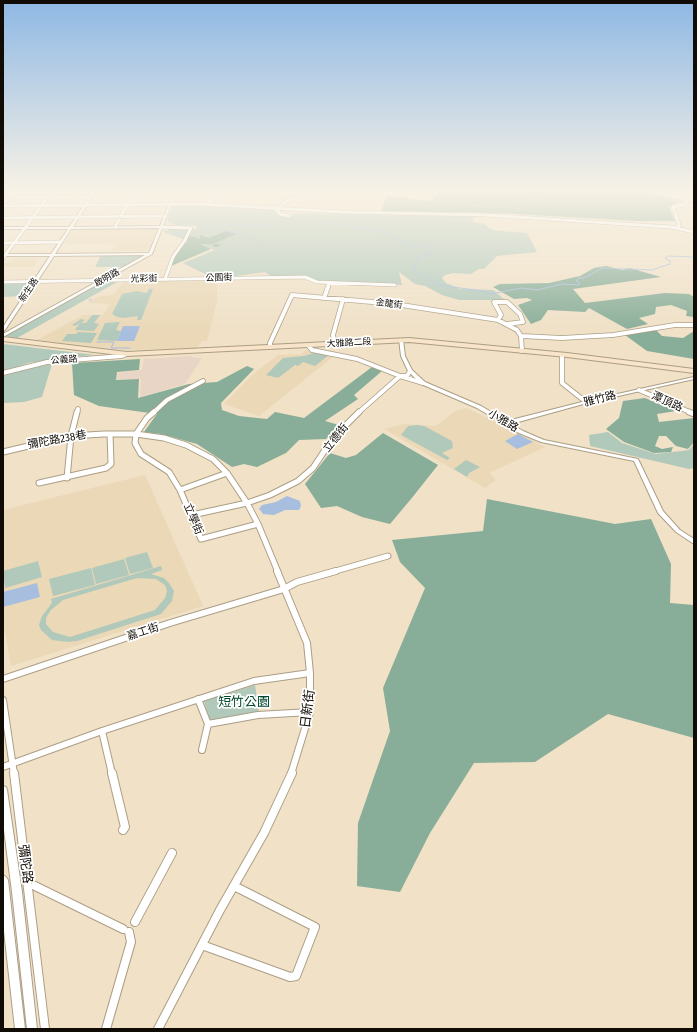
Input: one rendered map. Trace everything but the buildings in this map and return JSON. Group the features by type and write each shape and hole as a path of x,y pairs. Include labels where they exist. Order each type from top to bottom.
{"main road":[{"name":"大雅路二段","path":"3,339 127,354 308,346 401,340 562,355 694,371"}],"street":[{"path":"4,256 17,238"},
{"name":"新生路","path":"3,330 63,238"},
{"path":"4,256 150,254 156,238"},
{"path":"166,279 173,257 186,238"},
{"path":"3,242 61,242"},
{"name":"啟明路","path":"3,336 150,254"},
{"name":"公園街","path":"166,279 305,277 317,282 395,285"},
{"name":"光彩街","path":"3,282 166,279"},
{"path":"324,298 329,283"},
{"name":"金龍街","path":"270,347 270,343 292,295 394,304 498,320 517,330 521,336"},
{"path":"335,344 332,335 343,299"},
{"path":"498,320 501,314 494,302 508,302 520,314 523,322 507,324"},
{"path":"522,351 521,336 553,338 592,336 675,325 694,325"},
{"name":"小雅路","path":"401,340 403,356 410,371 423,382 479,407 521,432 543,442 636,460 660,512 678,531 694,542"},
{"path":"308,346 312,350 357,358 400,376 423,382"},
{"name":"公義路","path":"3,373 47,362 127,354"},
{"path":"562,355 562,383 586,402"},
{"name":"立德街","path":"192,515 247,503 270,496 298,481 313,468 334,438 353,417 400,376 407,376 410,371"},
{"name":"雅竹路","path":"507,423 586,402 694,378"},
{"path":"136,434 147,418 167,400 203,381"},
{"name":"潭頂路","path":"639,390 694,414"},
{"path":"67,478 71,436 78,409"},
{"path":"39,483 67,478 106,468 111,464 110,434"},
{"name":"日新街","path":"136,434 164,438 186,445 213,459 227,473 247,503 258,524 307,643 310,673 310,712 292,773 275,812 158,1029"},
{"name":"彌陀路238巷","path":"3,452 71,436 136,434"},
{"name":"立學街","path":"136,434 135,443 141,454 169,472 180,490 192,515 201,539 258,524"},
{"path":"180,490 227,473"},
{"name":"嘉工街","path":"3,679 284,588 297,582 388,556"},
{"path":"3,767 102,731 254,681 310,673"},
{"path":"198,699 208,724 202,750"},
{"name":"彌陀路","path":"3,700 4,722 13,764 45,1029"},
{"path":"208,724 258,715 310,712"},
{"path":"102,731 125,827 123,830"},
{"name":"彌陀路","path":"3,790 17,892 32,1029"},
{"path":"135,922 172,853"},
{"name":"彌陀路","path":"3,880 20,1029"},
{"path":"35,886 126,931 132,942 106,1029"},
{"path":"202,945 290,977 296,976 315,927 234,886"}],"shaded area":[{"path":"68,238 154,238 149,250 145,251 111,251 115,245 64,244"},
{"path":"15,258 39,258 33,267 3,267 3,263 11,263"},
{"path":"214,279 217,281 217,301 207,341 202,341 197,348 125,350 37,340 83,315 103,315 109,305 112,304 88,303 99,296 113,295 124,281"},
{"path":"305,350 334,356 259,416 224,404 252,375 278,355 302,354"},
{"path":"191,356 194,358 202,358 185,384 140,397 141,379 117,379 118,373 142,370 144,359"},
{"path":"466,408 545,447 489,473 496,480 485,488 384,429 404,424 436,426 455,411"},
{"path":"145,475 203,606 11,666 3,621 3,510"}],"green space":[{"path":"181,238 530,238 537,252 497,256 484,269 479,269 471,274 453,273 445,275 442,278 446,283 460,289 493,290 505,300 459,300 442,295 425,286 415,284 399,272 402,285 319,281 305,276 271,276 265,272 236,276 203,277 207,275 183,263 215,250"},
{"path":"186,238 226,238 213,244 220,244 219,247 214,247 212,244 199,244 211,249 169,267 184,241 189,242 185,240"},
{"path":"101,255 150,256 128,267 95,267"},
{"path":"606,266 622,270 630,268 661,277 573,289 585,303 665,293 689,294 694,297 694,317 686,316 687,311 671,305 656,307 655,314 639,318 648,324 627,329 589,308 585,312 548,310 541,320 531,324 518,305 532,300 527,298 514,299 493,287 500,284 549,283 580,276 594,268"},
{"path":"103,281 119,281 17,338 5,336"},
{"path":"3,282 31,283 23,296 3,297"},
{"path":"149,289 153,289 141,320 137,320 138,316 123,318 112,314 122,294 136,291 147,293"},
{"path":"92,315 100,315 94,323 99,324 94,331 75,330 80,323 75,326 72,325 81,319 85,320 81,323 86,323"},
{"path":"120,322 116,330 121,331 117,341 97,340 105,323"},
{"path":"656,330 662,336 683,338 694,331 694,359 647,351 625,335"},
{"path":"78,332 97,333 91,343 62,341 67,334 76,334"},
{"path":"3,344 96,355 68,357 28,363 3,372"},
{"path":"314,353 329,355 315,366 303,362 298,366 295,365 278,378 266,375 283,358 304,356"},
{"path":"140,359 139,370 117,372 116,380 139,379 138,398 189,384 217,382 247,366 254,369 221,403 222,410 239,416 267,419 275,412 304,418 372,367 382,371 354,395 358,399 325,421 339,425 326,439 299,440 286,453 257,467 244,464 232,467 197,444 161,434 144,432 157,414 99,406 74,395 72,363"},
{"path":"52,364 42,397 24,402 3,403 3,376 29,368"},
{"path":"645,398 676,411 657,414 659,422 694,418 694,442 688,449 676,446 666,436 659,436 655,446 662,449 673,447 671,452 654,453 624,442 606,429 619,418 623,401"},
{"path":"408,426 424,426 452,441 453,448 442,453 450,458 447,460 401,435"},
{"path":"608,432 622,443 656,454 689,450 694,444 694,468 689,469 590,446 589,435"},
{"path":"383,433 438,465 411,499 390,524 362,517 337,506 321,508 305,484 330,453 346,458 356,455"},
{"path":"466,460 480,467 469,473 467,477 454,469"},
{"path":"487,499 615,524 651,519 671,564 670,603 694,605 694,738 608,714 535,762 474,763 430,833 400,892 357,886 358,823 390,731 383,688 425,588 400,562 392,540 483,531"},
{"path":"147,552 153,568 130,574 125,558"},
{"path":"124,559 129,575 96,584 92,568"},
{"path":"38,561 42,577 5,588 3,571"},
{"path":"161,566 162,570 151,574 164,578 174,591 172,601 161,614 77,641 68,642 52,640 41,630 39,625 42,616 52,603 51,599","holes":["137,578 156,579 165,585 167,591 165,598 155,610 70,637 53,632 46,624 46,618 51,610 63,600"]},
{"path":"91,568 95,585 53,596 49,579"},
{"name":"短竹公園","path":"255,685 259,712 209,720 204,701"}],"water":[{"path":"123,326 140,326 134,341 117,341"},
{"path":"518,434 533,442 517,449 505,441"},
{"path":"287,496 300,501 301,506 299,510 285,510 274,515 263,514 259,509 262,505 276,502"},
{"path":"37,583 40,597 3,607 3,592"}],"waterway":[{"path":"249,238 265,245"},
{"path":"395,238 412,247 429,246 435,249 431,250 432,254 418,257 413,270 439,285 482,291 490,294 522,288 537,290 562,284 579,285 580,283 576,281 579,278 584,278 602,268 652,270 670,264 670,261 665,258 668,256 694,257"},
{"path":"97,342 114,342 111,348 130,348"}]}
